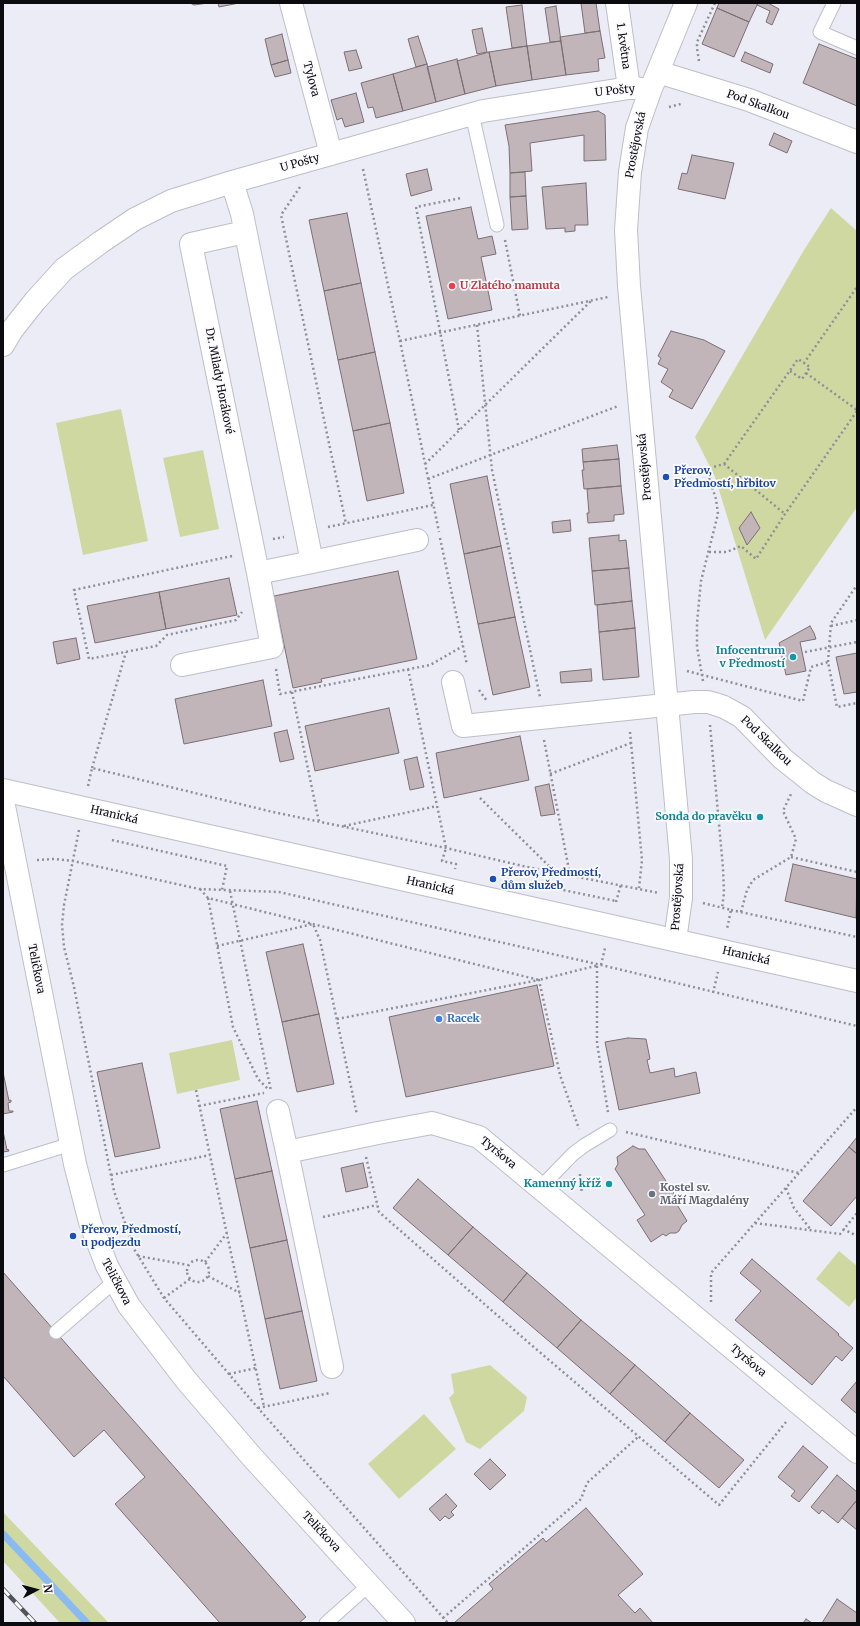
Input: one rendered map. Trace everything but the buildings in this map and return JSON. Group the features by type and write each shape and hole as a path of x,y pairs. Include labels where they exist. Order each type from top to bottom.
{"street":[{"name":"Tylova","path":"291,3 331,154"},
{"name":"1. května","path":"617,3 639,90"},
{"name":"Prostějovská","path":"675,940 681,898 681,859 628,286 626,230 627,203 637,128 639,90 658,72 686,3"},
{"name":"Pod Skalkou","path":"658,72 749,100 857,142"},
{"name":"U Pošty","path":"3,345 12,330 40,295 64,269 135,219 172,201 232,182 472,114 508,106 639,90"},
{"path":"232,182 242,214 312,562"},
{"name":"Dr. Milady Horákové","path":"245,232 191,244 272,647"},
{"path":"258,573 417,540"},
{"path":"182,665 272,647"},
{"name":"Pod Skalkou","path":"461,677 463,726 540,712 628,710 694,702 708,702 724,707 742,717 783,759 802,774 826,791 857,805"},
{"name":"Hranická","path":"3,790 857,980"},
{"name":"Teličkova","path":"3,801 71,1144 90,1222 107,1266 129,1306 143,1327 186,1380 252,1457 404,1623"},
{"path":"275,1101 332,1367"},
{"name":"Tyršova","path":"287,1152 432,1123 479,1137 857,1452"}],"lane":[{"path":"834,3 820,32 857,48"},
{"path":"472,114 497,225"},
{"path":"540,1188 573,1154 610,1130"},
{"path":"3,1165 71,1144"},
{"path":"56,1332 115,1282"},
{"path":"326,1623 369,1585"}],"path":[{"path":"690,81 699,61 697,48 698,42 715,3"},
{"path":"665,112 668,107 685,103"},
{"path":"370,166 362,168 400,341 463,646 461,677"},
{"path":"306,185 299,187 281,215 346,524"},
{"path":"460,430 416,207 461,198"},
{"path":"497,225 502,228 520,316"},
{"path":"804,363 857,286"},
{"path":"400,341 615,296"},
{"path":"425,464 591,301"},
{"path":"477,325 490,455 570,875"},
{"path":"722,908 724,893 723,868 708,702 697,648 697,623 701,581 718,514 716,499 706,469 724,464 798,359 810,367 802,379 790,371"},
{"path":"709,552 727,552 741,546 756,559 785,514 857,411 806,373"},
{"path":"428,479 620,405"},
{"path":"724,464 785,514"},
{"path":"252,544 433,505"},
{"path":"235,563 234,555 74,590 89,659 156,646 167,635 236,620 244,609"},
{"path":"857,585 832,623 828,662 837,707 857,703"},
{"path":"831,626 857,620"},
{"path":"805,652 857,642"},
{"path":"272,647 280,694 430,665 463,646"},
{"path":"126,652 92,768 64,905 62,925 64,947 74,987 114,1191 124,1223 138,1256 164,1298 258,1408 448,1623"},
{"path":"684,670 803,701 811,667 828,662"},
{"path":"408,669 446,848 442,861 456,864 453,875"},
{"path":"475,685 489,703"},
{"path":"292,692 319,822"},
{"path":"628,710 642,860 638,888"},
{"path":"550,774 631,743"},
{"path":"92,768 319,822 446,848 527,867 638,888 681,898"},
{"path":"792,857 796,839 783,811 802,774"},
{"path":"480,798 556,872"},
{"path":"342,826 437,806"},
{"path":"78,832 86,834"},
{"path":"110,839 227,866 222,890"},
{"path":"741,912 747,890 753,880 792,857 857,872"},
{"path":"15,863 41,859 73,861 199,889 279,892 601,965 857,1026"},
{"path":"199,889 208,898 539,980"},
{"path":"230,890 275,1101"},
{"path":"208,898 232,1027 258,1079 275,1101"},
{"path":"731,910 857,937"},
{"path":"217,946 313,924"},
{"path":"313,924 320,940 379,1212 529,1343 719,1505 788,1421"},
{"path":"336,1019 539,980 601,965"},
{"path":"597,966 597,1043 610,1130"},
{"path":"539,980 560,1075 585,1145"},
{"path":"196,1090 264,1406"},
{"path":"199,1106 275,1101"},
{"path":"711,1308 711,1273 857,1107"},
{"path":"626,1132 799,1173"},
{"path":"111,1175 210,1155"},
{"path":"786,1188 794,1208 811,1230"},
{"path":"301,1222 377,1205"},
{"path":"754,1223 840,1234 857,1213"},
{"path":"843,1229 857,1236"},
{"path":"205,1262 227,1233"},
{"path":"138,1256 188,1265"},
{"path":"194,1260 205,1262 209,1269 206,1279 200,1282 190,1279 187,1273 188,1265 194,1260"},
{"path":"208,1276 240,1293"},
{"path":"164,1298 190,1279"},
{"path":"229,1374 256,1368"},
{"path":"258,1408 330,1393"},
{"path":"443,1618 581,1499 587,1483 639,1436"}],"green space":[{"path":"831,208 857,231 857,507 765,640 715,477 695,437 804,250"},
{"path":"121,409 148,541 83,555 56,423"},
{"path":"203,450 219,529 180,537 163,458"},
{"path":"232,1040 240,1080 177,1094 169,1053"},
{"path":"839,1251 857,1266 857,1297 849,1307 816,1279"},
{"path":"490,1365 527,1397 524,1411 480,1449 466,1442 449,1398 454,1393 451,1374"},
{"path":"424,1414 456,1449 399,1499 368,1464"},
{"path":"3,1512 109,1623 60,1623 3,1561"}],"waterway":[{"path":"3,1534 87,1623"}],"railway":[{"path":"3,1589 35,1623"}],"place":[{"name":"U Zlatého mamuta","path":"452,286"},
{"name":"Přerov, Předmostí, hřbitov","path":"666,477"},
{"name":"Infocentrum v Předmostí","path":"793,657"},
{"name":"Sonda do pravěku","path":"760,817"},
{"name":"Přerov, Předmostí, dům služeb","path":"493,879"},
{"name":"Racek","path":"439,1019"},
{"name":"Kamenný kříž","path":"609,1184"},
{"name":"Kostel sv. Máří Magdalény","path":"652,1194"},
{"name":"Přerov, Předmostí, u podjezdu","path":"73,1236"}]}
